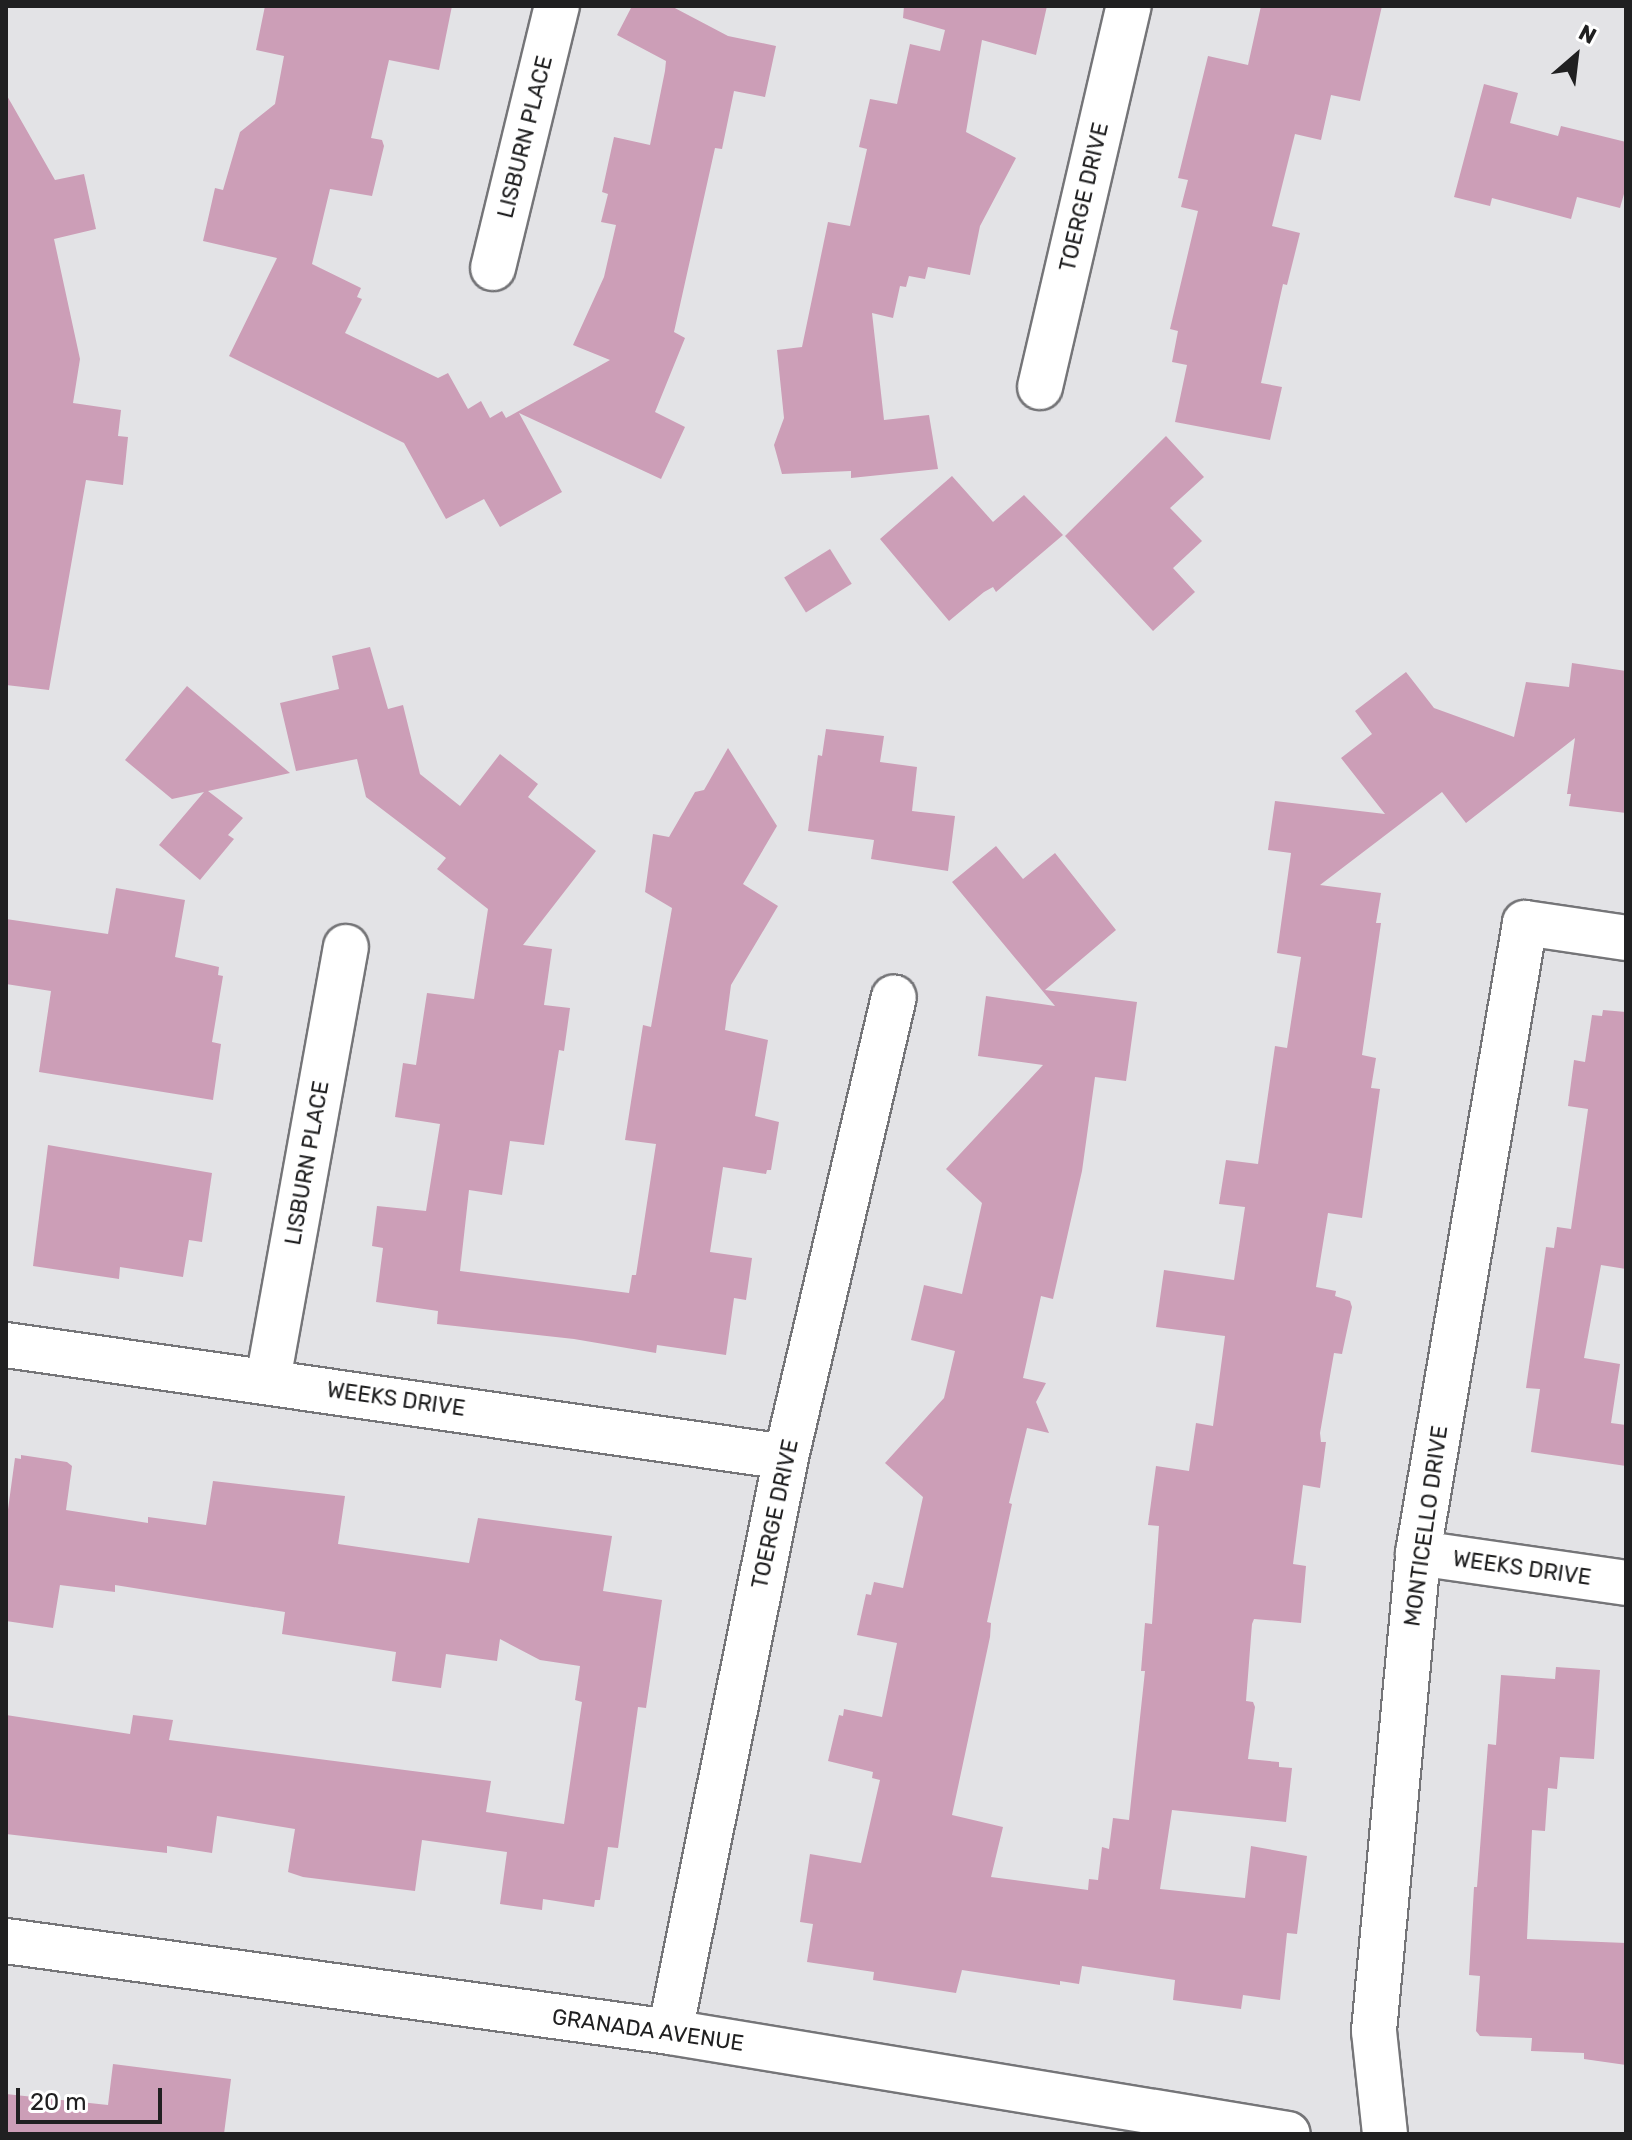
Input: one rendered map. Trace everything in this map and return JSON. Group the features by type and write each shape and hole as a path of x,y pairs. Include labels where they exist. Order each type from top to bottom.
{"street":[{"name":"LISBURN PLACE","path":"493,268 557,6"},
{"name":"TOERGE DRIVE","path":"1040,387 1129,6"},
{"name":"MONTICELLO DRIVE","path":"1385,2134 1374,2031 1418,1553 1525,923 1626,938"},
{"name":"LISBURN PLACE","path":"268,1380 346,947"},
{"name":"TOERGE DRIVE","path":"670,2032 786,1457 894,998"},
{"name":"WEEKS DRIVE","path":"6,1345 268,1380 786,1457"},
{"name":"WEEKS DRIVE","path":"1418,1553 1626,1583"},
{"name":"GRANADA AVENUE","path":"6,1941 670,2032 1288,2134"}],"building":[{"path":"265,6 452,6 439,70 389,60 371,138 382,140 384,146 372,196 330,189 312,264 361,288 357,297 362,299 345,333 438,378 448,373 468,409 481,401 490,418 502,411 506,418 610,360 573,345 604,277 616,225 601,222 608,194 602,192 614,137 650,145 665,71 666,61 617,35 632,6 671,6 728,36 776,46 765,97 734,91 722,149 715,148 674,332 685,338 655,412 685,427 661,479 519,413 562,492 500,527 484,499 446,519 404,443 229,356 277,258 203,241 215,188 223,190 240,132 275,104 284,56 256,50"},
{"path":"904,6 1047,6 1036,55 982,40 966,132 1016,158 980,226 970,275 928,267 925,279 909,276 906,287 900,286 893,318 872,313 884,420 929,415 938,469 851,478 851,471 782,474 774,445 784,418 777,350 802,347 828,222 850,226 867,149 859,147 870,99 897,104 910,44 940,51 945,30 903,18"},
{"path":"1261,6 1382,6 1360,101 1331,95 1321,140 1295,134 1272,226 1300,233 1287,285 1283,284 1261,383 1282,387 1270,440 1175,422 1187,365 1172,362 1178,331 1170,329 1198,211 1181,207 1188,180 1178,178 1208,56 1248,65"},
{"path":"1484,84 1518,93 1510,123 1558,136 1561,126 1626,142 1626,187 1620,208 1577,197 1571,219 1492,198 1490,206 1454,197"},
{"path":"6,94 55,180 84,174 96,229 54,239 80,359 73,403 121,410 118,436 128,437 123,485 86,480 49,690 6,685"},
{"path":"1166,436 1204,477 1170,508 1202,541 1173,568 1195,592 1153,631 1065,536"},
{"path":"952,476 993,522 1024,495 1063,535 996,592 993,587 984,592 949,621 880,539"},
{"path":"830,549 852,584 806,612 784,578"},
{"path":"370,647 388,709 403,705 420,774 460,806 500,754 538,784 528,797 596,851 523,945 552,949 544,1005 570,1008 564,1051 559,1050 544,1145 510,1141 502,1195 469,1190 460,1271 629,1293 632,1275 636,1275 656,1144 625,1140 643,1025 651,1027 672,908 645,892 653,834 669,837 695,792 704,790 728,748 777,826 743,884 778,906 731,985 725,1030 768,1040 755,1116 779,1122 771,1170 767,1170 766,1174 723,1167 710,1252 752,1258 746,1300 734,1298 726,1355 657,1345 656,1353 574,1339 437,1324 438,1311 376,1302 383,1248 372,1246 377,1206 426,1211 440,1124 395,1117 403,1063 416,1065 427,993 474,999 488,909 437,869 446,858 366,797 357,759 296,771 280,703 339,689 332,656"},
{"path":"1572,663 1626,671 1626,813 1569,806 1571,794 1567,794 1575,738 1466,823 1442,792 1320,885 1381,893 1376,923 1381,923 1362,1055 1376,1058 1371,1088 1380,1089 1362,1218 1328,1213 1316,1287 1336,1291 1335,1296 1350,1301 1352,1307 1342,1354 1334,1353 1320,1433 1321,1442 1326,1442 1320,1488 1303,1485 1293,1564 1306,1566 1301,1623 1254,1619 1252,1624 1246,1701 1253,1702 1255,1707 1248,1759 1279,1762 1279,1767 1292,1768 1286,1822 1172,1810 1160,1889 1245,1898 1251,1846 1307,1856 1297,1934 1287,1933 1280,2000 1243,1995 1241,2009 1173,2000 1175,1980 1082,1966 1079,1984 1060,1981 1060,1985 962,1970 956,1993 873,1980 874,1972 807,1962 813,1924 800,1922 810,1854 861,1863 880,1780 872,1778 873,1772 828,1761 839,1715 843,1716 844,1709 882,1717 897,1643 857,1635 866,1594 871,1595 874,1582 903,1588 923,1497 885,1463 944,1398 955,1351 911,1340 924,1285 962,1294 982,1203 946,1169 1043,1065 978,1056 986,996 1055,1006 952,882 996,846 1023,879 1055,853 1116,930 1045,990 1137,1002 1126,1081 1095,1077 1082,1171 1053,1299 1041,1296 1023,1378 1046,1383 1036,1402 1049,1433 1027,1428 1009,1503 1012,1504 987,1622 991,1623 990,1637 952,1815 1003,1827 991,1877 1088,1890 1089,1879 1098,1880 1102,1847 1109,1849 1113,1818 1129,1820 1145,1671 1141,1671 1145,1623 1152,1624 1159,1526 1148,1525 1156,1466 1189,1471 1196,1423 1213,1426 1225,1336 1156,1327 1164,1270 1234,1280 1245,1207 1219,1204 1226,1160 1258,1164 1275,1046 1287,1048 1301,957 1277,953 1291,853 1268,850 1275,801 1385,814 1341,758 1372,734 1355,711 1406,672 1434,708 1514,737 1526,682 1569,687"},
{"path":"187,686 290,773 208,791 243,818 228,835 234,839 200,880 159,845 204,792 172,799 125,760"},
{"path":"826,729 884,736 880,762 917,767 912,811 955,816 948,871 871,859 874,840 808,831 818,755 822,756"},
{"path":"116,888 185,900 175,957 219,967 218,975 223,976 212,1042 221,1044 213,1100 39,1072 51,991 6,984 6,919 108,934"},
{"path":"1603,1010 1626,1012 1626,1269 1601,1265 1584,1358 1620,1364 1611,1423 1626,1425 1626,1466 1531,1452 1540,1389 1526,1388 1546,1247 1554,1248 1557,1227 1571,1229 1588,1109 1568,1106 1574,1060 1585,1062 1592,1015 1602,1016"},
{"path":"48,1145 212,1173 202,1242 189,1240 183,1277 120,1267 119,1279 33,1266"},
{"path":"21,1455 67,1462 72,1466 66,1510 148,1523 148,1517 206,1525 213,1481 345,1496 338,1544 469,1563 478,1518 612,1536 603,1591 662,1600 646,1708 638,1707 618,1848 608,1847 600,1900 595,1900 594,1907 543,1899 542,1910 500,1904 507,1852 422,1840 415,1891 303,1877 288,1872 295,1829 217,1816 212,1853 167,1846 167,1853 6,1834 6,1715 130,1734 133,1715 173,1720 169,1740 491,1781 486,1812 564,1824 582,1702 575,1700 580,1666 540,1660 500,1639 497,1661 446,1654 441,1688 392,1681 396,1652 282,1634 285,1612 115,1585 115,1592 60,1585 53,1628 6,1621 6,1524 15,1458 21,1459"},
{"path":"1556,1667 1600,1670 1594,1759 1560,1757 1557,1789 1548,1788 1545,1831 1532,1830 1527,1939 1626,1943 1626,2065 1584,2059 1584,2053 1531,2051 1532,2038 1480,2036 1476,2031 1480,1976 1469,1975 1474,1887 1477,1887 1488,1744 1496,1745 1501,1675 1555,1679"},
{"path":"113,2064 231,2079 224,2134 6,2134 6,2094 108,2105"}]}
